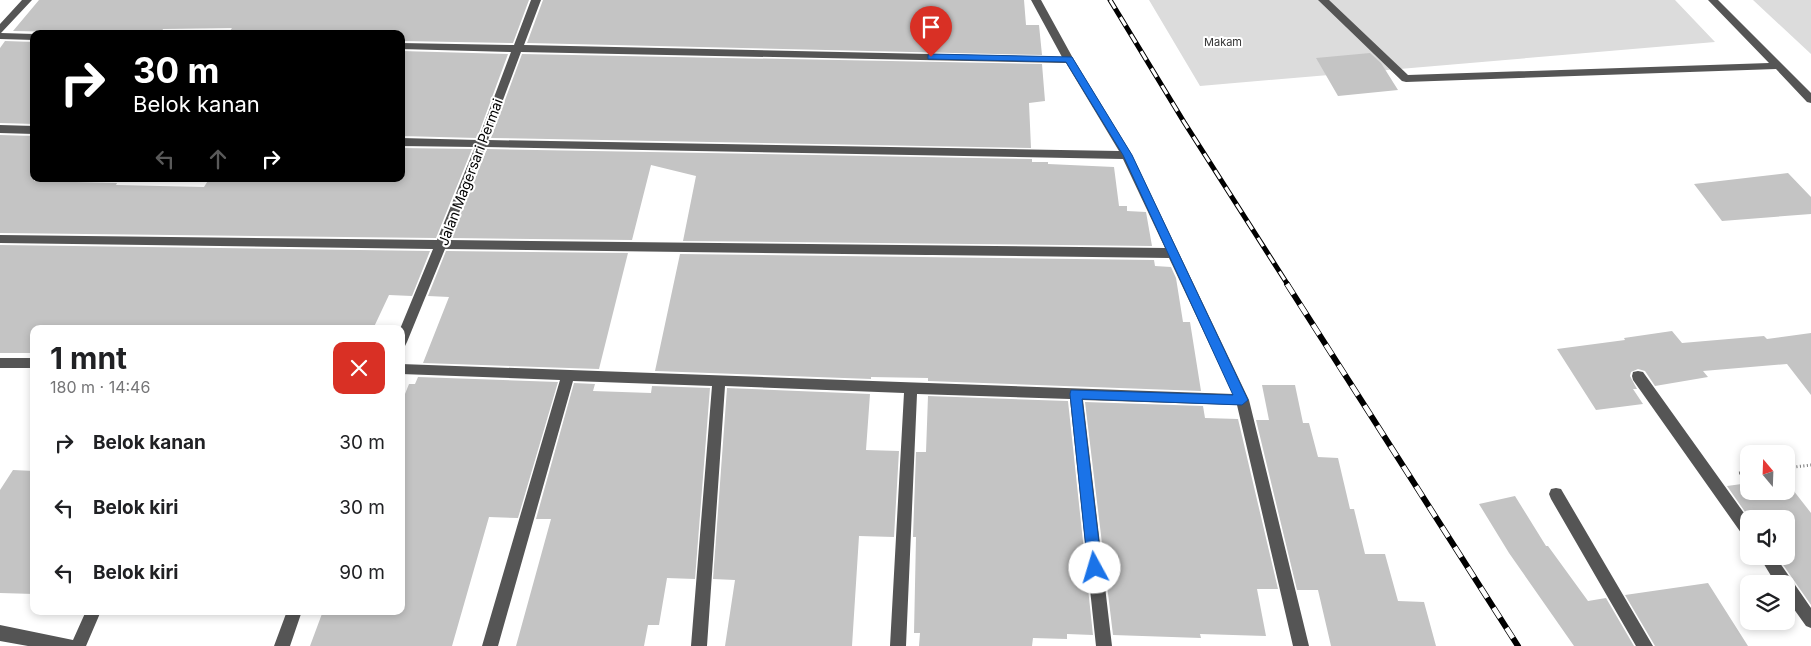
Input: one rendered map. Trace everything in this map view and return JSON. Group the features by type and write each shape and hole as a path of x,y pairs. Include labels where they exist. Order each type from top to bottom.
{"street":[{"path":"0,30 27,0"},
{"name":"Jalan Magersari Permai","path":"405,332 442,244 536,0"},
{"path":"1036,0 1069,60 1128,155 1242,400 1301,646"},
{"path":"1323,0 1406,79 1777,66"},
{"path":"1713,0 1811,99"},
{"path":"0,36 30,37"},
{"path":"405,46 1069,60"},
{"path":"0,129 30,130"},
{"path":"405,142 1128,155"},
{"path":"0,238 1172,253"},
{"path":"0,363 30,363"},
{"path":"405,368 1242,400"},
{"path":"490,646 568,375"},
{"path":"1638,376 1740,519"},
{"path":"699,646 719,380"},
{"path":"898,646 911,388"},
{"path":"1076,394 1104,646"},
{"path":"1556,494 1645,646"},
{"path":"1795,598 1811,621"},
{"path":"78,646 92,615"},
{"path":"282,646 294,615"},
{"path":"0,633 68,646"}],"path":[{"path":"1795,467 1811,465"}],"green space":[{"name":"Makam","path":"1149,0 1675,0 1715,42 1200,86"},
{"path":"1753,0 1811,0 1811,54"}],"building":[{"path":"39,0 529,0 513,43 405,41 405,30 231,30 232,28 13,31"},
{"path":"543,0 1024,0 1026,25 1039,25 1042,55 527,43"},
{"path":"5,41 30,42 30,124 0,123 0,48"},
{"path":"405,51 508,54 477,138 405,136"},
{"path":"1370,53 1381,63 1398,90 1338,96 1316,58"},
{"path":"522,54 1042,64 1045,101 1029,103 1031,148 491,138"},
{"path":"0,135 30,136 30,182 117,183 116,185 204,187 207,182 405,182 405,148 472,149 436,238 0,233"},
{"path":"487,149 1032,159 1032,162 1048,162 1048,164 1114,167 1119,206 1127,206 1127,211 1146,212 1152,246 683,241 696,176 651,165 632,240 451,238"},
{"path":"1788,173 1811,197 1811,214 1722,221 1694,184"},
{"path":"0,245 430,251 412,296 389,295 375,325 30,325 30,353 0,353"},
{"path":"446,251 628,253 599,369 423,363 449,297 428,296"},
{"path":"680,254 1154,260 1155,266 1171,267 1176,278 1183,322 1190,322 1201,391 928,381 928,378 871,377 871,379 655,371"},
{"path":"1672,331 1682,343 1764,336 1767,339 1811,333 1811,395 1787,364 1703,371 1708,377 1655,386 1645,371 1638,369 1631,372 1630,376 1637,389 1633,389 1643,404 1596,410 1557,349 1625,340 1624,338"},
{"path":"418,377 558,382 518,518 489,517 452,646 310,646 322,615 405,615 405,394 409,384 415,384"},
{"path":"574,383 595,384 593,391 651,393 652,386 710,388 695,579 667,578 659,625 648,625 644,646 516,646 551,519 536,519"},
{"path":"1262,385 1295,385 1303,423 1309,423 1318,457 1338,458 1350,509 1354,509 1365,554 1385,554 1398,601 1424,602 1436,646 1331,646 1318,590 1297,590 1256,420 1269,420"},
{"path":"727,388 870,394 866,450 899,451 894,537 859,536 852,646 725,646 735,580 713,579"},
{"path":"928,396 1068,401 1093,635 1067,634 1067,639 1033,638 1032,646 919,646 920,633 914,633 916,537 913,537 916,452 926,452"},
{"path":"1085,402 1203,406 1205,418 1238,419 1278,589 1257,589 1266,636 1200,634 1201,638 1113,635"},
{"path":"13,470 30,471 30,594 0,593 0,490"},
{"path":"1740,484 1740,500 1795,500 1795,493 1811,513 1811,605 1795,582 1795,575 1790,575 1783,565 1795,565 1795,510 1744,510 1727,486"},
{"path":"1515,496 1546,546 1548,546 1588,601 1606,598 1634,646 1574,646 1509,553 1479,504"},
{"path":"1708,583 1748,646 1655,646 1625,595"}],"railway":[{"path":"1110,0 1184,122 1288,285"},
{"path":"1287,284 1518,646"}],"route":[{"path":"931,57 1069,60 1128,155 1242,400 1076,394 1095,568"}]}
